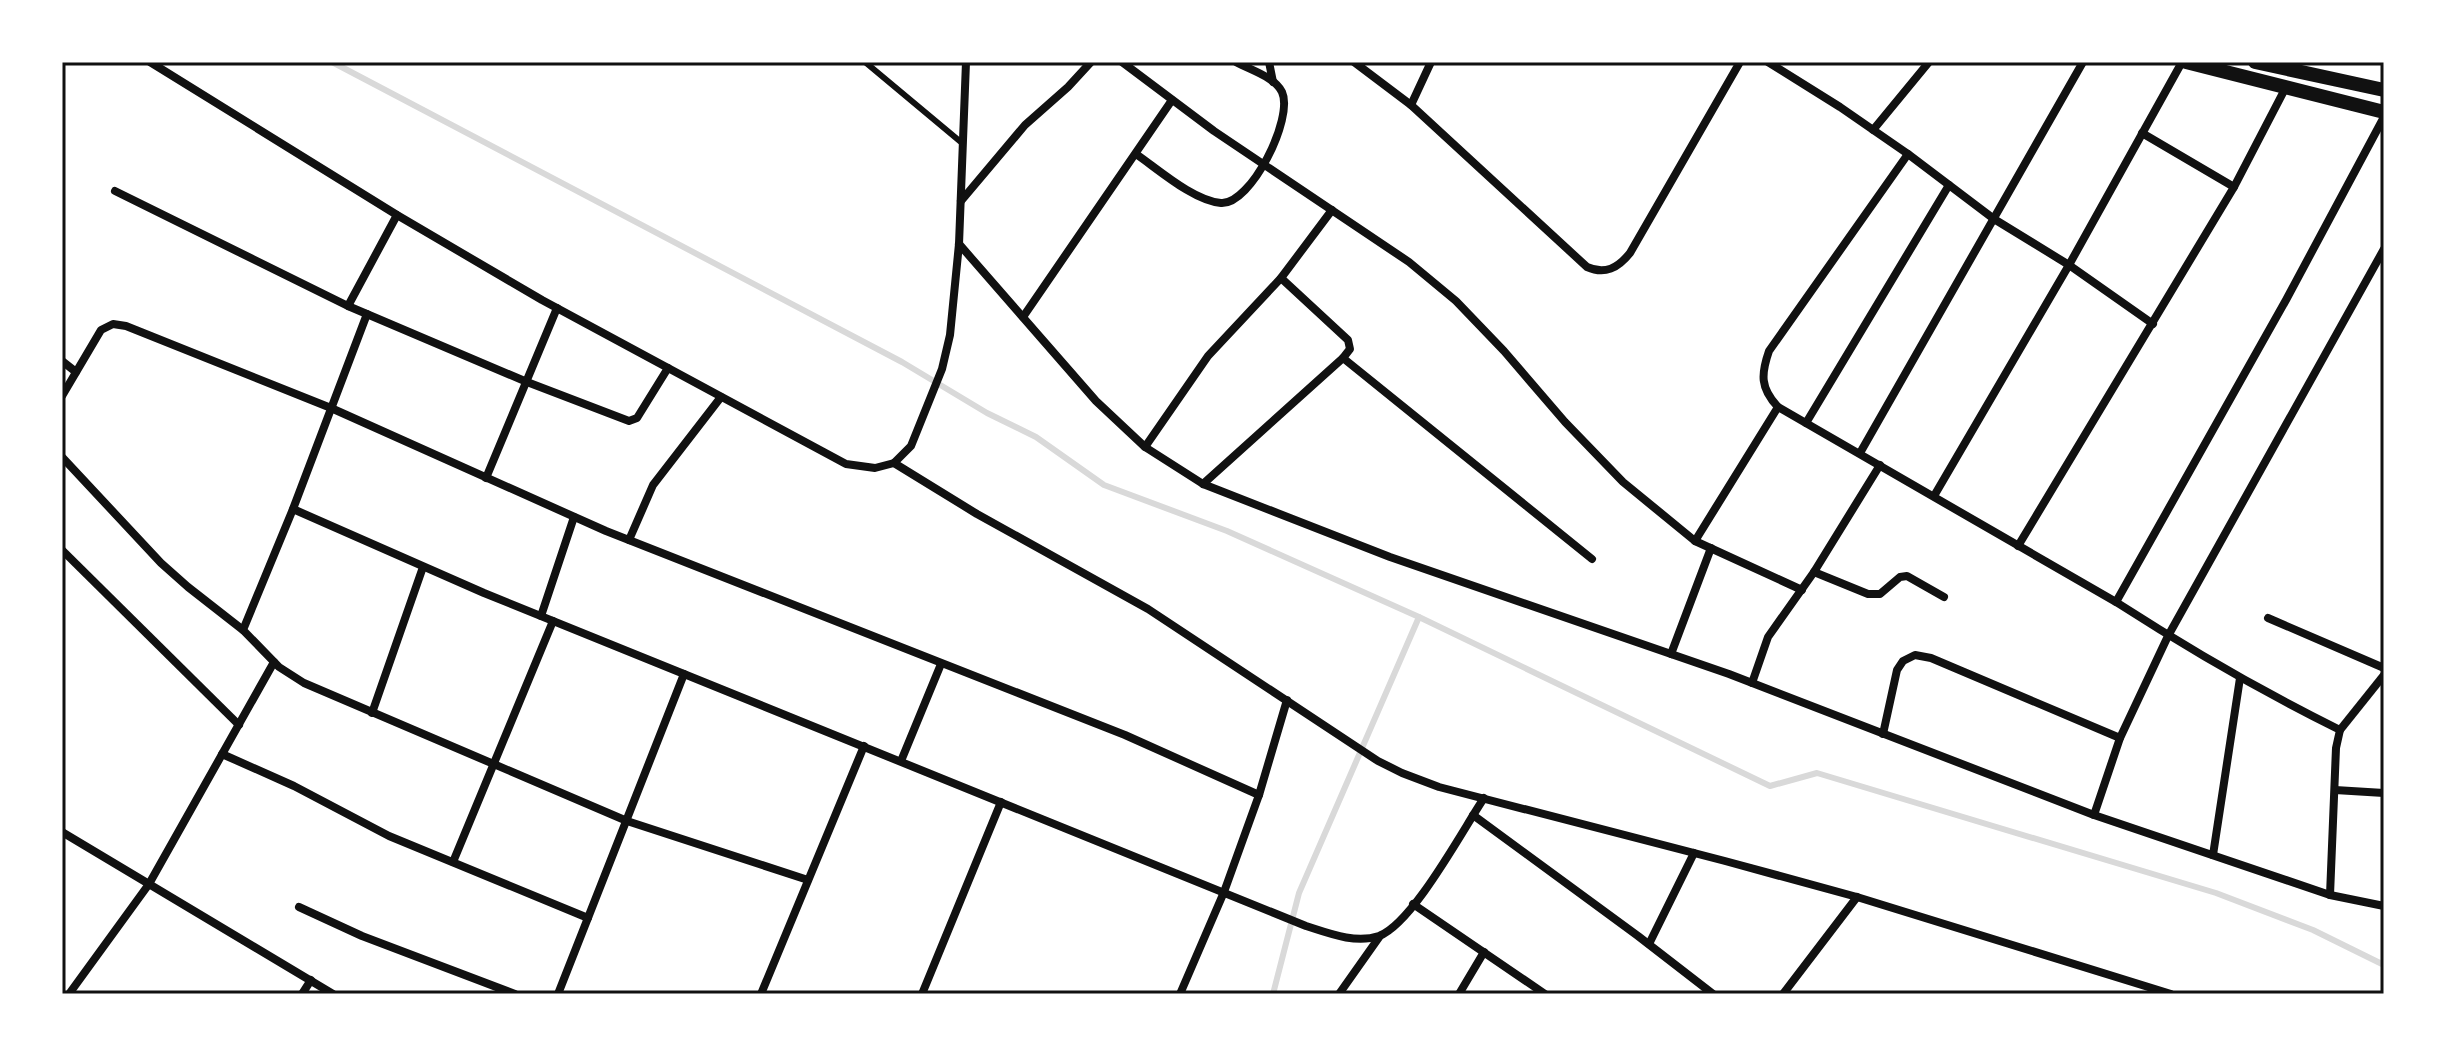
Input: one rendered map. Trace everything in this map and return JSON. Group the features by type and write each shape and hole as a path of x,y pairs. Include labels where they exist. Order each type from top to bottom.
{"street":[{"path":"150,62 397,215 557,308 846,464 875,468 894,463 911,446 942,369 950,335 959,244 966,62"},
{"path":"960,202 1025,125 1091,62"},
{"path":"1122,62 1214,131 1409,262 1456,301 1623,482 1695,541 1802,590"},
{"path":"1136,154 1197,195 1220,203 1240,196 1265,165 1283,112 1281,92 1273,82 1236,62"},
{"path":"1269,62 1273,82"},
{"path":"1354,62 1411,105 1587,267 1597,271 1605,271 1623,261 1630,253 1740,62"},
{"path":"1411,105 1431,62"},
{"path":"1768,62 1873,130 1994,219 2069,265 2153,324"},
{"path":"1873,130 1929,62"},
{"path":"1860,453 2083,62"},
{"path":"1934,496 2184,62 2384,114 2286,300 2116,602"},
{"path":"2255,62 2384,90"},
{"path":"2018,546 2234,187 2286,87"},
{"path":"1023,317 1172,100"},
{"path":"2142,133 2234,187"},
{"path":"1908,154 1769,351 1763,368 1768,397 1778,407 2116,602 2240,678 2340,730"},
{"path":"1806,423 1949,185"},
{"path":"115,191 348,306 527,382 632,421 637,418 668,368"},
{"path":"1145,447 1208,356 1281,278 1332,210"},
{"path":"348,306 397,215"},
{"path":"959,244 1089,394 1145,447 1203,484 1390,557 1752,683 2094,815 2330,895 2384,906"},
{"path":"2094,815 2120,738 2168,636 2384,249"},
{"path":"1203,484 1350,349 1348,340 1281,278"},
{"path":"486,478 557,308"},
{"path":"243,630 367,314"},
{"path":"62,396 101,330 113,324 126,326 331,408 629,540 1125,735 1259,795"},
{"path":"1343,358 1592,559"},
{"path":"62,361 76,372"},
{"path":"629,540 653,485 721,397"},
{"path":"1695,541 1778,407"},
{"path":"62,457 161,563 243,630 274,662 304,683 627,821 808,880"},
{"path":"894,463 977,514 1148,609 1378,761 1402,773 1439,787 1857,897 2171,994"},
{"path":"1752,683 1768,637 1814,572 1880,465"},
{"path":"293,509 553,621 1306,926 1338,936 1364,939 1380,935"},
{"path":"541,616 574,517"},
{"path":"1671,654 1711,548"},
{"path":"62,550 239,725"},
{"path":"372,713 423,567"},
{"path":"1814,572 1868,594 1880,594 1900,577 1907,576 1944,597"},
{"path":"2268,618 2384,668"},
{"path":"453,862 553,621"},
{"path":"1883,734 1897,670 1903,661 1915,655 1931,658 2120,738"},
{"path":"69,994 149,884 274,662"},
{"path":"901,761 941,664"},
{"path":"558,994 684,674"},
{"path":"2330,895 2336,748 2340,730 2380,685 2384,675"},
{"path":"2213,855 2240,678"},
{"path":"1180,994 1224,892 1259,795 1287,700"},
{"path":"761,994 864,746"},
{"path":"222,754 294,786 389,836 588,918"},
{"path":"2335,790 2384,793"},
{"path":"1339,994 1380,935 1401,920 1429,883 1484,798"},
{"path":"922,994 1001,802"},
{"path":"1473,815 1713,994"},
{"path":"62,832 333,994"},
{"path":"1649,944 1694,853"},
{"path":"1783,994 1857,897"},
{"path":"1413,904 1545,994"},
{"path":"299,907 362,936 515,994"},
{"path":"1459,994 1484,952"},
{"path":"302,994 311,980"}],"lane":[{"path":"865,62 962,143"}],"waterway":[{"path":"332,62 902,362 987,413 1036,437 1104,485 1227,531 1419,617 1770,786 1817,773 2216,893 2313,930 2384,965"},
{"path":"1273,994 1299,893 1419,617"}]}
